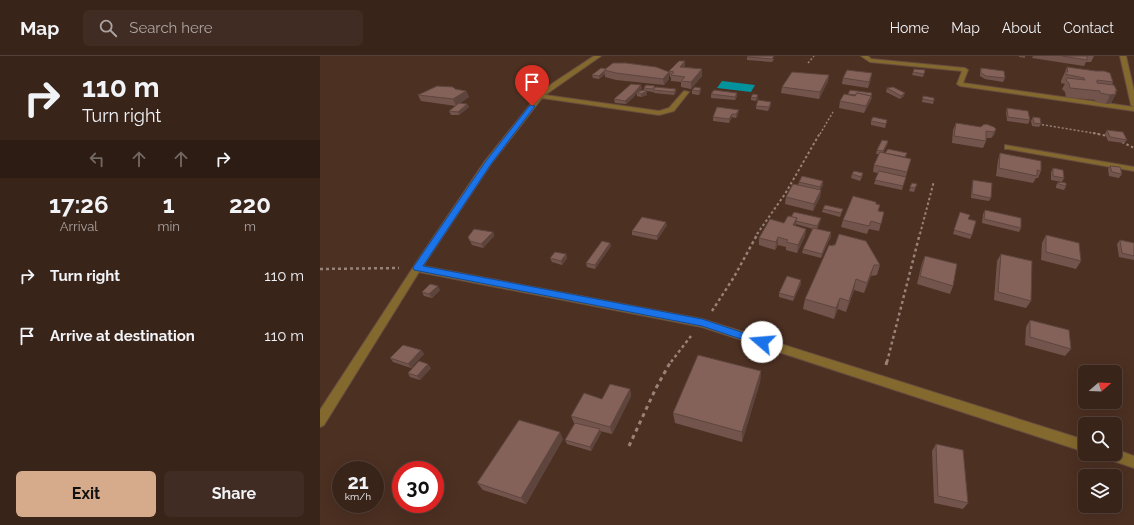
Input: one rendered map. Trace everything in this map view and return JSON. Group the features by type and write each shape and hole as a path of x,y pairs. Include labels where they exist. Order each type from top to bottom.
{"street":[{"path":"320,422 417,268 488,163 540,96 555,84 598,56"},
{"path":"864,56 870,60 965,70 960,84 1134,109"},
{"path":"1123,56 1131,79 1134,105"},
{"path":"540,96 667,113 672,111 686,92"},
{"path":"1008,147 1134,169"},
{"path":"417,268 702,323 1078,444"},
{"path":"1122,458 1134,462"}],"path":[{"path":"808,63 814,56"},
{"path":"629,446 654,391 678,349 720,301 752,242 785,194 832,112"},
{"path":"1038,124 1108,136 1114,139"},
{"path":"1121,142 1134,148"},
{"path":"881,381 934,180"},
{"path":"320,269 417,268"}],"water":[{"path":"722,81 755,85 751,92 717,88"}],"building":[{"path":"774,56 772,59 747,57"},
{"path":"1062,56 1087,56 1087,60"},
{"path":"679,61 685,61 680,67 702,69 691,82 681,81 685,77 671,75 674,72 669,71"},
{"path":"613,63 626,63 656,67 669,72 663,79 604,70"},
{"path":"1067,67 1110,73 1113,82 1097,80 1097,83 1114,85 1117,91 1115,91 1116,94 1110,95 1100,93 1100,91 1070,88 1069,83 1066,80 1067,78 1085,80 1084,78 1065,74 1065,72 1068,72"},
{"path":"601,68 606,69 599,76 592,75"},
{"path":"981,68 1004,71 1005,78 986,76 981,73"},
{"path":"914,69 925,70 924,74 913,72"},
{"path":"847,70 872,73 869,82 843,78"},
{"path":"792,72 829,75 820,92 782,87"},
{"path":"631,84 641,85 625,101 614,99"},
{"path":"646,85 655,86 652,89 644,88"},
{"path":"437,86 453,87 455,89 466,91 453,99 418,95"},
{"path":"656,87 676,89 674,92 653,90"},
{"path":"695,87 701,88 699,91 692,90"},
{"path":"893,87 905,93 901,96 887,88"},
{"path":"643,90 647,91 641,94 637,92"},
{"path":"714,90 737,93 735,97 711,94"},
{"path":"850,90 872,93 871,96 857,93 855,95 848,94"},
{"path":"857,93 871,96 866,106 840,101 844,94 855,96"},
{"path":"753,94 758,95 756,98 751,97"},
{"path":"923,96 934,98 934,101 923,99"},
{"path":"758,100 771,102 769,107 756,106"},
{"path":"459,103 467,104 458,112 449,111"},
{"path":"717,107 739,110 736,114 732,114 729,119 713,117"},
{"path":"1007,108 1028,111 1030,120 1008,117"},
{"path":"873,117 887,120 886,124 871,121"},
{"path":"1033,117 1040,118 1041,124 1034,123"},
{"path":"956,123 981,127 986,124 996,129 994,132 986,131 986,141 954,136"},
{"path":"1107,130 1123,132 1127,140 1110,137"},
{"path":"882,140 888,141 883,151 877,150"},
{"path":"888,149 907,153 905,157 885,153"},
{"path":"880,152 911,159 907,172 874,165"},
{"path":"1000,153 1041,161 1041,171 1037,170 1037,176 999,168"},
{"path":"1110,166 1120,167 1122,174 1112,172"},
{"path":"1053,168 1063,170 1064,178 1053,176"},
{"path":"854,171 863,173 861,177 852,174"},
{"path":"879,171 906,177 903,186 875,180"},
{"path":"802,176 823,181 820,187 799,182"},
{"path":"973,180 992,183 991,198 972,194"},
{"path":"1058,182 1066,183 1066,186 1059,184"},
{"path":"912,183 917,184 915,188 910,187"},
{"path":"793,184 821,190 814,204 786,197"},
{"path":"853,196 876,202 876,204 880,205 878,211 884,212 881,224 871,221 869,226 843,220"},
{"path":"825,205 843,209 841,213 823,209"},
{"path":"985,210 1021,218 1021,228 984,219"},
{"path":"794,212 821,218 817,226 796,221 797,218 791,217"},
{"path":"960,212 970,215 968,219 976,221 972,235 954,230"},
{"path":"788,216 797,218 793,225 806,229 798,245 786,242 788,240 778,237 776,242 759,238 770,219 784,223"},
{"path":"642,217 666,222 657,236 632,231"},
{"path":"813,228 831,232 822,254 803,249"},
{"path":"474,229 493,232 481,244 470,241 468,237"},
{"path":"839,234 866,241 880,265 874,265 867,283 856,279 849,301 840,298 836,308 805,299 829,245 835,245"},
{"path":"1046,235 1079,243 1081,261 1046,252"},
{"path":"1120,240 1134,243 1134,256 1122,253"},
{"path":"602,241 610,243 595,265 586,263"},
{"path":"555,252 566,254 561,261 550,258"},
{"path":"1001,254 1032,261 1031,301 998,292"},
{"path":"925,256 957,264 953,286 920,276"},
{"path":"787,276 801,280 794,297 779,293"},
{"path":"430,284 438,286 429,294 422,292"},
{"path":"1030,320 1069,330 1071,349 1030,337"},
{"path":"403,345 421,350 408,364 390,358"},
{"path":"698,355 761,371 742,432 673,413"},
{"path":"419,361 428,364 417,376 408,373"},
{"path":"610,384 630,389 610,427 571,416 584,393 602,399"},
{"path":"519,420 560,432 521,498 477,483"},
{"path":"575,423 600,429 590,447 565,440"},
{"path":"936,444 963,450 968,503 938,496"}],"route":[{"path":"532,106 488,163 417,268 702,323 762,342"}]}
